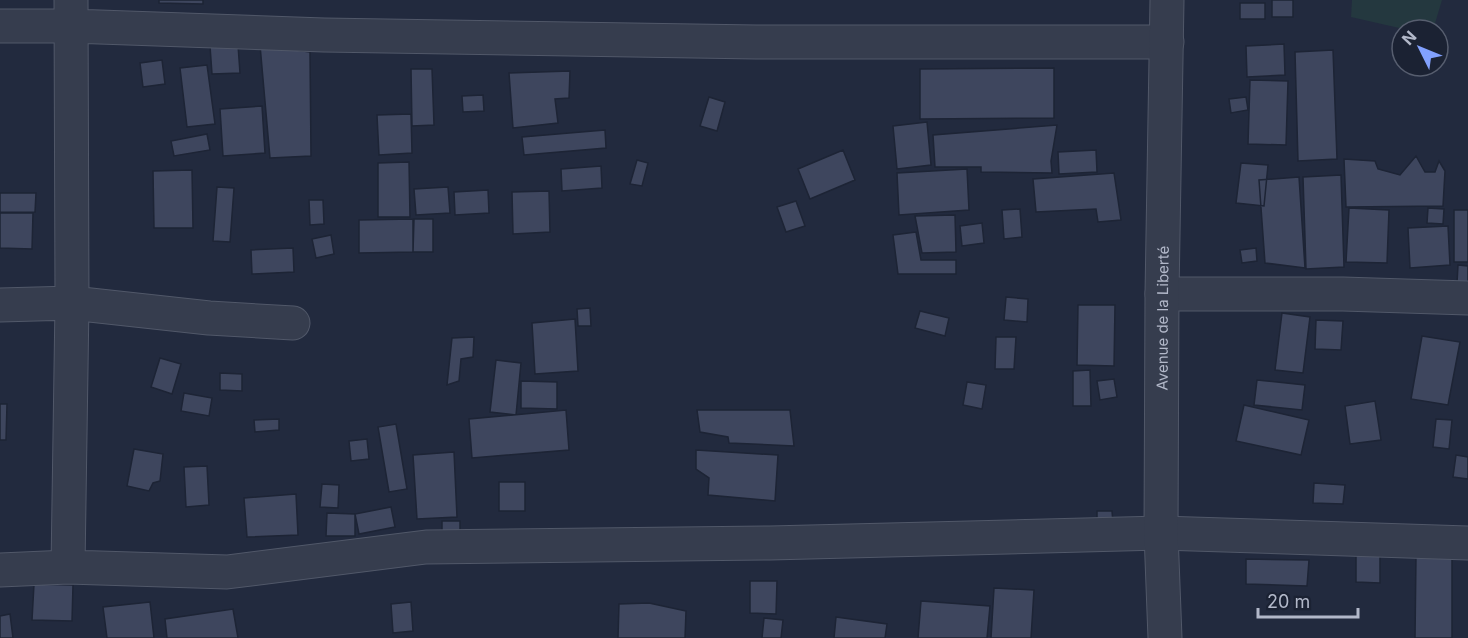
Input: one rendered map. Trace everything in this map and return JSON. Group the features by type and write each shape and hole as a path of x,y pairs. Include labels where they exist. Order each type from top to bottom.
{"street":[{"name":"Avenue de la Liberté","path":"1165,638 1161,533 1167,0"},
{"path":"68,567 72,303 71,13"},
{"path":"0,26 71,13 324,35 756,42 1167,42"},
{"path":"1162,294 1343,294 1468,298"},
{"path":"0,305 72,303 209,318 293,323"},
{"path":"0,570 68,567 227,572 426,547 770,543 1161,533 1468,543"}],"shaded area":[{"path":"1352,0 1442,0 1437,18 1390,18 1390,26 1351,17"}],"building":[{"path":"159,0 203,0 203,4 159,3"},
{"path":"1272,0 1293,0 1293,17 1272,17"},
{"path":"1240,3 1265,3 1265,19 1240,19"},
{"path":"1284,44 1285,75 1247,77 1246,46"},
{"path":"238,45 240,73 212,74 210,46"},
{"path":"260,45 310,52 311,156 270,158"},
{"path":"1333,50 1337,159 1298,161 1295,52"},
{"path":"162,60 165,84 143,87 140,63"},
{"path":"207,65 215,124 187,127 180,68"},
{"path":"1054,68 1054,118 920,119 920,69"},
{"path":"411,69 432,69 434,125 412,126"},
{"path":"570,71 569,98 555,99 558,123 513,128 509,73"},
{"path":"1250,80 1288,81 1286,145 1248,144"},
{"path":"483,95 484,111 463,112 462,96"},
{"path":"709,97 725,102 717,131 700,126"},
{"path":"1246,97 1248,110 1231,113 1229,99"},
{"path":"262,106 265,153 223,156 220,109"},
{"path":"411,114 412,153 379,155 377,115"},
{"path":"927,122 931,165 897,169 893,126"},
{"path":"1057,125 1051,161 1052,173 981,172 981,167 935,167 933,135"},
{"path":"605,130 606,148 524,155 522,137"},
{"path":"207,134 210,150 174,156 171,141"},
{"path":"843,150 855,180 810,199 798,169"},
{"path":"1096,150 1097,172 1059,174 1058,152"},
{"path":"1416,156 1425,172 1435,172 1439,161 1445,171 1443,206 1346,207 1344,159 1375,161 1378,169 1400,175"},
{"path":"637,160 648,163 642,186 630,184"},
{"path":"409,162 410,217 378,217 378,163"},
{"path":"1241,163 1268,165 1264,206 1236,203"},
{"path":"601,166 602,188 562,191 561,169"},
{"path":"967,169 969,210 899,215 897,173"},
{"path":"192,170 193,228 154,228 153,171"},
{"path":"1114,173 1121,220 1098,222 1096,209 1036,212 1033,179"},
{"path":"1341,175 1344,267 1306,269 1303,177"},
{"path":"1299,177 1305,268 1265,263 1259,180"},
{"path":"217,187 234,188 230,242 213,241"},
{"path":"448,187 450,213 416,215 414,189"},
{"path":"488,190 489,213 455,215 454,192"},
{"path":"549,191 550,232 513,234 512,192"},
{"path":"0,193 36,193 35,212 0,213"},
{"path":"309,200 323,200 324,224 310,225"},
{"path":"796,201 805,226 786,232 777,207"},
{"path":"1349,208 1389,210 1387,263 1346,262"},
{"path":"1428,208 1444,209 1443,224 1427,223"},
{"path":"1020,209 1022,237 1004,239 1002,210"},
{"path":"1454,210 1468,210 1468,262 1454,262"},
{"path":"0,212 33,213 32,249 0,248"},
{"path":"955,215 956,252 922,253 915,216"},
{"path":"413,219 413,252 359,253 359,220"},
{"path":"414,219 433,219 433,252 413,252"},
{"path":"982,223 984,243 962,246 960,226"},
{"path":"1448,226 1450,265 1410,268 1408,228"},
{"path":"916,232 921,260 956,260 956,274 898,274 893,235"},
{"path":"331,235 334,254 316,258 312,239"},
{"path":"293,248 294,272 252,274 251,250"},
{"path":"1256,248 1257,261 1242,263 1240,250"},
{"path":"1458,265 1468,266 1468,284 1457,283"},
{"path":"1006,297 1028,299 1027,322 1004,320"},
{"path":"1078,305 1115,305 1114,366 1077,365"},
{"path":"590,308 591,326 578,326 577,309"},
{"path":"920,311 949,318 945,336 915,328"},
{"path":"1282,313 1310,317 1303,373 1275,370"},
{"path":"575,319 578,371 535,374 532,323"},
{"path":"1316,320 1343,321 1341,350 1315,349"},
{"path":"1422,336 1460,342 1448,405 1411,399"},
{"path":"474,337 473,357 461,359 459,381 447,385 452,338"},
{"path":"996,337 1016,337 1014,369 995,369"},
{"path":"160,358 181,364 172,394 151,387"},
{"path":"496,360 521,363 516,415 490,412"},
{"path":"1090,370 1091,406 1073,406 1073,371"},
{"path":"220,373 242,374 242,391 220,390"},
{"path":"1114,379 1117,397 1100,400 1097,381"},
{"path":"1257,380 1305,385 1302,410 1254,405"},
{"path":"521,381 557,382 557,409 521,408"},
{"path":"967,382 986,385 982,409 963,405"},
{"path":"184,393 212,398 209,416 181,411"},
{"path":"1375,401 1381,440 1350,444 1345,406"},
{"path":"0,404 7,404 6,440 0,440"},
{"path":"1244,405 1309,420 1301,455 1236,441"},
{"path":"566,410 569,450 472,458 469,419"},
{"path":"697,410 790,410 794,446 729,443 728,437 700,432"},
{"path":"279,419 279,430 255,432 254,420"},
{"path":"1436,419 1452,420 1449,449 1433,447"},
{"path":"396,424 407,489 389,492 378,427"},
{"path":"367,439 369,459 351,461 349,441"},
{"path":"134,449 163,454 160,481 153,483 149,491 127,486"},
{"path":"696,450 778,455 775,501 708,495 709,478 696,469"},
{"path":"454,452 457,517 417,519 413,455"},
{"path":"1456,455 1468,457 1468,479 1453,477"},
{"path":"207,466 209,505 186,507 184,467"},
{"path":"499,482 525,482 525,511 499,511"},
{"path":"1314,483 1345,485 1343,504 1313,503"},
{"path":"322,484 339,485 338,508 320,507"},
{"path":"296,494 298,535 247,537 244,498"},
{"path":"391,507 395,527 359,534 355,514"},
{"path":"1097,511 1112,511 1113,523 1097,524"},
{"path":"327,513 355,514 355,536 326,536"},
{"path":"442,521 460,521 460,533 442,533"},
{"path":"1356,555 1380,555 1380,583 1356,582"},
{"path":"1416,556 1452,556 1452,638 1415,638"},
{"path":"1246,559 1309,560 1307,586 1246,584"},
{"path":"750,581 777,581 776,614 750,613"},
{"path":"34,584 73,585 72,621 32,620"},
{"path":"994,588 1034,590 1031,638 991,638"},
{"path":"921,601 990,606 987,638 918,638"},
{"path":"150,602 154,638 107,638 103,607"},
{"path":"411,602 413,631 393,633 391,604"},
{"path":"649,603 686,611 685,638 618,638 619,604"},
{"path":"233,609 238,638 167,638 165,619"},
{"path":"10,614 13,638 0,638 0,616"},
{"path":"836,617 887,624 885,638 834,638"},
{"path":"764,618 783,620 781,638 762,638"}]}
